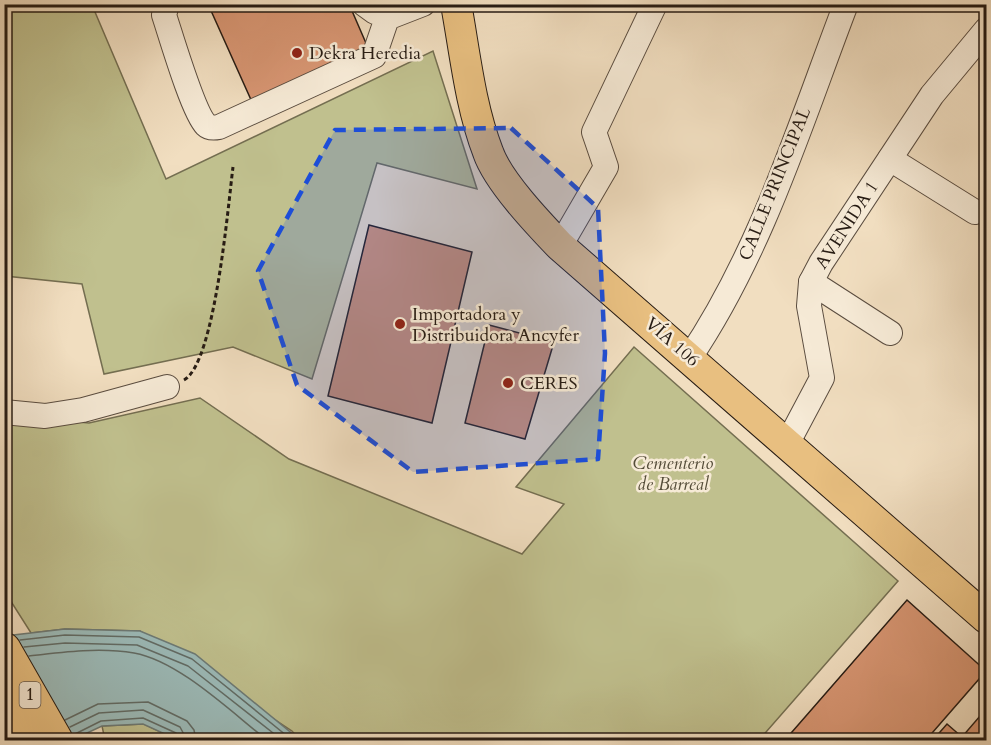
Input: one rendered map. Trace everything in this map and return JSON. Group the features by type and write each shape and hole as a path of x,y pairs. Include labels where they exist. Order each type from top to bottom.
{"highway":[{"name":"1","path":"4,649 56,741"},
{"name":"1","path":"4,703 25,741"}],"main road":[{"name":"VÍA 106","path":"456,4 471,87 488,154 520,202 560,246 690,357 986,618"}],"street":[{"path":"167,4 164,15 188,86 206,125 212,128 219,127 374,56 387,18 418,6"},
{"path":"364,4 375,12 418,6"},
{"path":"560,246 606,167 594,132 656,4"},
{"name":"CALLE PRINCIPAL","path":"690,357 709,329 758,235 846,4"},
{"name":"AVENIDA 1","path":"787,444 822,378 809,306 811,282 820,263 932,95 984,35"},
{"path":"890,159 975,212"},
{"path":"811,282 890,333"},
{"path":"4,412 45,416 74,412 167,387"}],"path":[{"path":"167,387 191,376 206,348 225,235 233,167"}],"highlighted area":[{"path":"511,128 598,208 605,353 598,459 413,472 297,385 258,271 335,130"}],"green space":[{"path":"5,4 92,5 166,179 433,51 477,189 377,163 312,379 233,347 104,374 82,284 5,276"},
{"name":"Cementerio de Barreal","path":"634,347 898,581 759,740 300,740 292,731 140,631 65,629 31,633 5,592 5,415 89,423 200,398 289,459 522,554 564,504 516,487"},
{"path":"144,724 178,740 105,740 102,726"}],"water":[{"path":"65,629 140,631 195,654 300,740 178,740 143,724 102,726 72,740 5,740 5,636"}],"building":[{"name":"Dekra Heredia","path":"208,4 349,4 369,50 252,102"},
{"name":"Importadora y Distribuidora Ancyfer","path":"369,225 472,252 432,423 328,396"},
{"name":"CERES","path":"489,325 554,342 525,439 465,423"},
{"path":"907,600 986,671 926,740 785,740"},
{"path":"980,716 986,722 986,740 933,740 947,724 962,737"}],"place":[{"name":"Dekra Heredia","path":"297,53"},
{"name":"Importadora y Distribuidora Ancyfer","path":"400,324"},
{"name":"CERES","path":"508,383"}]}
